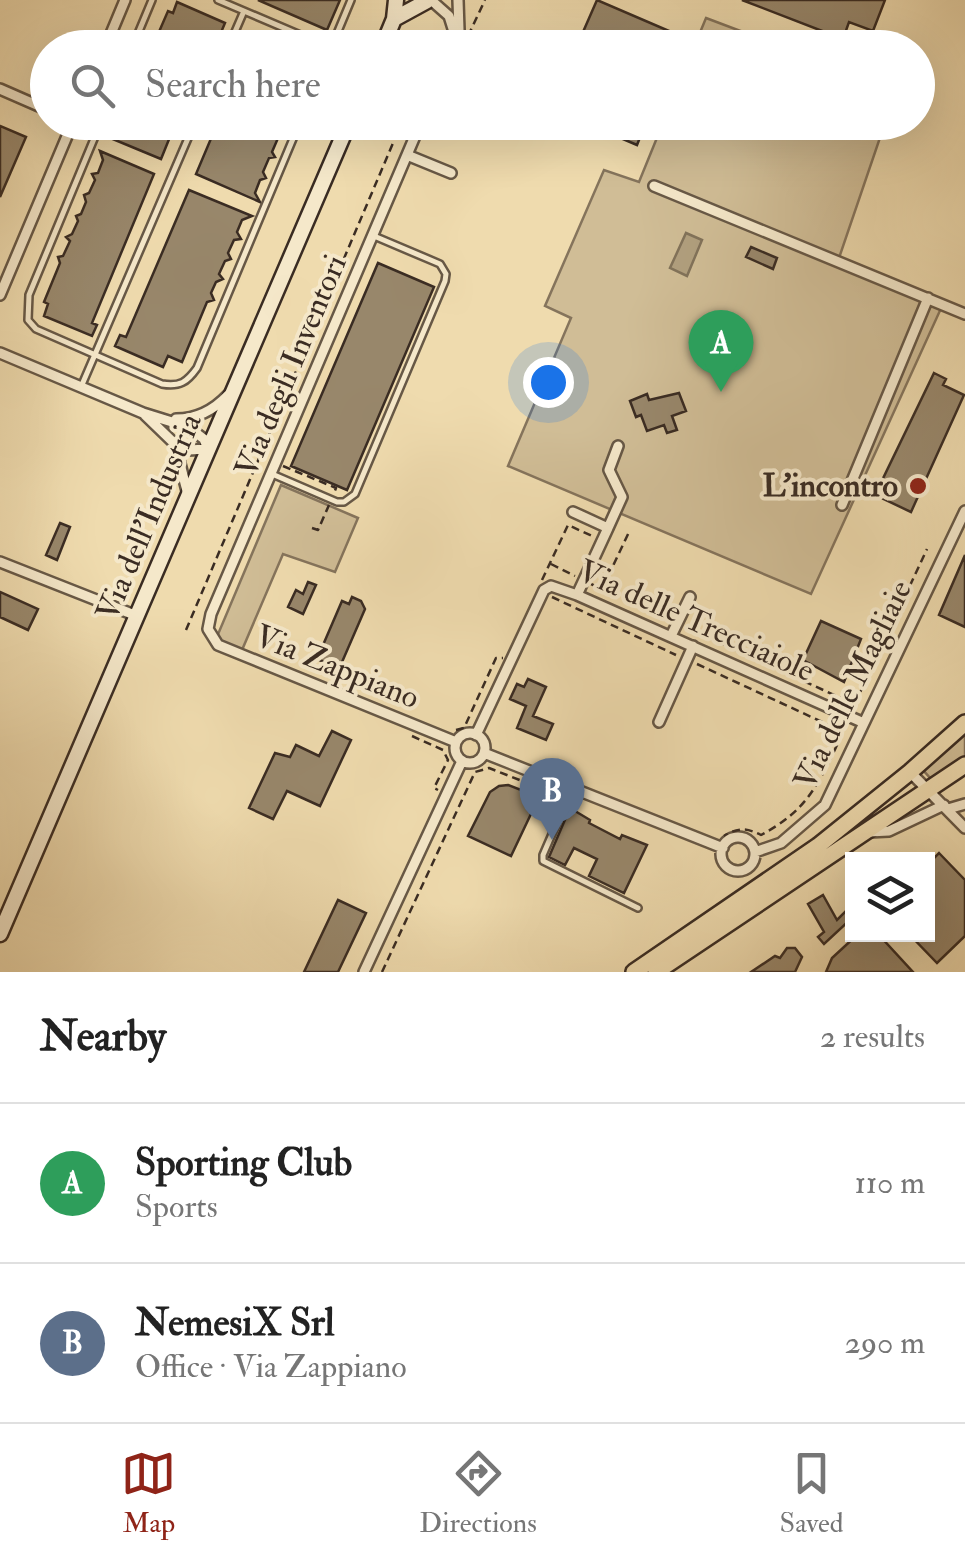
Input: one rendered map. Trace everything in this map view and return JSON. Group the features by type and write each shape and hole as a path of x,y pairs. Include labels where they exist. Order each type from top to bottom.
{"main road":[{"path":"634,972 818,846 965,722"},
{"path":"656,972 965,765"}],"street":[{"path":"113,30 126,0"},
{"path":"390,30 396,0"},
{"path":"394,20 428,1 443,0"},
{"path":"456,30 458,0"},
{"path":"428,1 449,16 452,30"},
{"path":"0,90 30,102"},
{"path":"0,295 65,140"},
{"name":"Via dell'Industria","path":"0,934 341,140"},
{"name":"Via degli Inventori","path":"208,629 210,614 414,140"},
{"path":"408,155 451,173"},
{"path":"654,186 965,314"},
{"path":"842,506 928,298"},
{"path":"0,354 144,414 196,431 208,449"},
{"path":"144,414 174,420 198,416 218,406 234,388"},
{"path":"144,414 175,444 188,450 208,449"},
{"path":"175,444 187,500"},
{"path":"578,594 622,496 610,470 618,446"},
{"name":"Via delle Magliaie","path":"755,852 781,843 826,805 965,511"},
{"path":"574,512 608,528"},
{"path":"0,562 137,616"},
{"name":"Via delle Trecciaiole","path":"476,734 544,590 558,586 864,723"},
{"path":"671,636 690,596"},
{"name":"Via Zappiano","path":"208,629 218,645 456,742"},
{"path":"659,722 693,646"},
{"path":"462,761 455,751 462,735 476,734 482,740 484,753"},
{"path":"462,761 475,762 484,753"},
{"path":"484,753 723,848"},
{"path":"364,972 462,761"},
{"path":"910,772 965,828"},
{"path":"866,832 889,830 946,807 965,804"},
{"path":"741,838 750,842 755,852 750,866 736,871 724,863 723,848 730,840 741,838"}],"lane":[{"path":"140,30 152,0"},
{"path":"218,0 289,30"},
{"path":"338,30 351,0"},
{"path":"236,30 244,11"},
{"path":"94,140 29,295 26,312 30,324 162,384 181,385 190,379 292,140"},
{"path":"81,388 188,140"},
{"path":"274,469 331,500 344,502 354,494 445,282 446,274 440,264 374,236"},
{"path":"572,788 543,861 638,908"}],"path":[{"path":"186,630 394,140"},
{"path":"274,469 336,488 318,530 312,528"},
{"path":"677,624 845,700 857,700 926,550"},
{"path":"449,733 464,728 496,658 505,658"},
{"path":"412,736 444,750 448,760 434,788 448,795"},
{"path":"382,972 475,772 489,768 558,796"}],"shaded area":[{"path":"706,18 738,30 701,30"},
{"path":"656,140 879,140 839,258 943,304 811,594 508,466 571,318 545,306 604,170 639,182"},
{"path":"686,233 702,240 687,276 670,268"},
{"path":"281,485 358,518 335,572 283,554 242,650 216,639"},
{"path":"965,732 965,758 932,780 923,770"}],"building":[{"path":"258,0 340,0 327,30"},
{"path":"597,0 667,30 584,30"},
{"path":"742,0 885,0 873,30 849,22 846,30 820,30"},
{"path":"177,2 225,23 222,30 160,30 168,11 173,13"},
{"path":"0,126 26,137 0,197"},
{"path":"115,140 169,140 161,159"},
{"path":"210,140 277,140 272,152 275,157 269,158 263,172 266,178 260,180 255,193 260,202 196,174"},
{"path":"100,151 154,174 92,323 97,325 92,336 44,316 48,304 44,302 60,263 58,257 63,256 70,241 66,237 72,234 78,221 76,216 86,202 84,195 95,180 92,174 98,173 103,160"},
{"path":"189,190 252,216 242,220 237,232 241,239 234,240 228,253 231,259 225,261 219,274 223,279 216,282 211,293 214,300 207,302 182,362 168,356 163,367 115,346 120,335 126,337"},
{"path":"751,247 777,258 773,269 746,257"},
{"path":"378,263 434,287 347,490 291,466"},
{"path":"934,373 946,379 943,385 964,395 911,512 875,495"},
{"path":"679,393 686,411 672,416 677,430 667,433 664,425 647,431 630,401 647,394 649,400"},
{"path":"60,523 70,527 57,560 46,555"},
{"path":"965,555 965,627 939,615"},
{"path":"308,582 316,585 303,614 288,607 296,590 303,594"},
{"path":"0,592 38,609 28,630 0,617"},
{"path":"352,597 361,601 365,609 339,669 331,672 321,668 324,662 317,659 342,601 349,604"},
{"path":"821,621 861,639 844,682 803,660"},
{"path":"528,679 546,687 533,716 553,724 546,740 517,728 526,706 510,699 517,684 524,687"},
{"path":"332,731 351,740 320,806 287,791 273,819 249,808 275,753 290,757 296,745 319,756"},
{"path":"508,785 539,797 511,856 468,836 490,792"},
{"path":"570,808 620,839 622,835 647,845 624,893 589,876 597,859 574,848 565,865 549,857"},
{"path":"939,853 965,880 965,936 937,963 917,942 935,942 935,857"},
{"path":"823,895 837,920 845,912 845,924 824,944 818,937 824,932 808,904"},
{"path":"338,900 366,913 338,972 304,972"},
{"path":"849,942 885,942 913,972 826,972 832,958"},
{"path":"787,948 795,948 802,957 795,972 751,972 775,956 780,958"}],"place":[{"name":"Sporting Club","path":"721,392"},
{"name":"L'incontro","path":"918,486"},
{"name":"NemesiX Srl","path":"552,840"}]}
